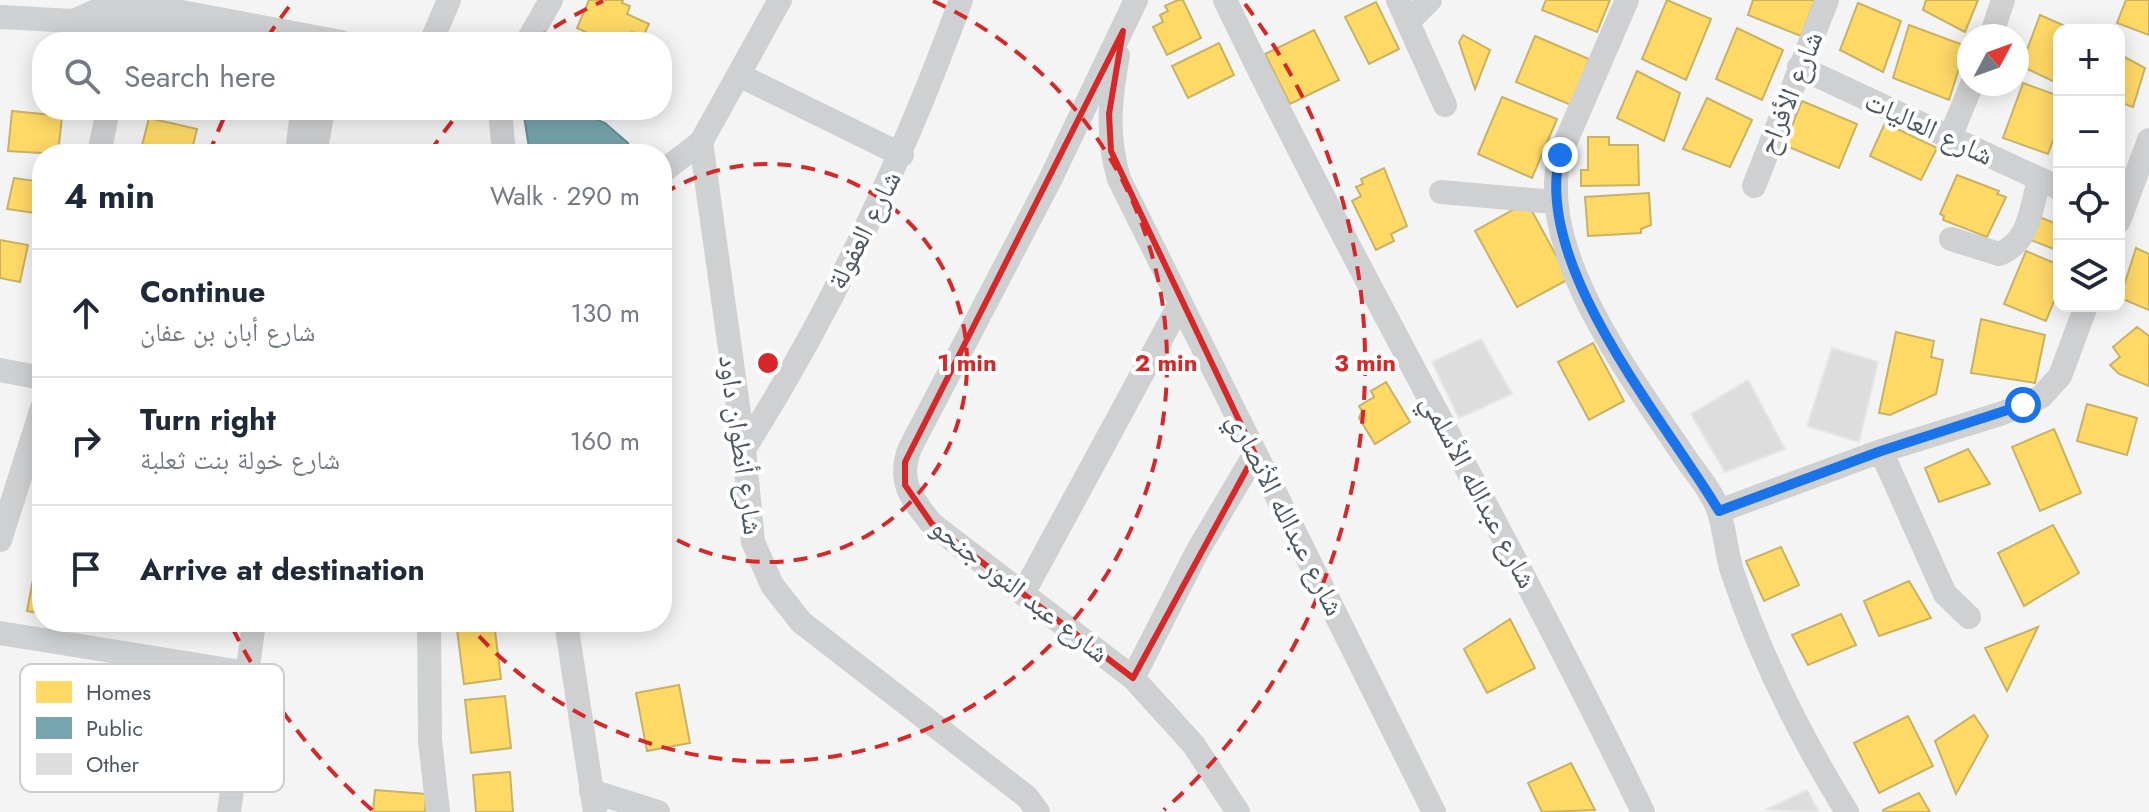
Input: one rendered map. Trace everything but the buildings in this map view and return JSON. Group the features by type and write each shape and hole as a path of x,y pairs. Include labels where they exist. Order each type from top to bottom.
{"street":[{"path":"435,32 449,0"},
{"path":"533,32 551,0"},
{"path":"672,164 701,142 780,0"},
{"name":"شارع العفولة","path":"744,449 788,376 902,155 961,0"},
{"name":"شارع عبد النور جنحو","path":"1136,0 1006,267 905,462 905,485 913,502 932,524 1133,678 1193,744 1238,812"},
{"name":"شارع عبدالله الأسلمي","path":"1225,0 1332,216 1526,578 1643,812"},
{"path":"1430,0 1404,10 1445,105"},
{"path":"1627,0 1560,155 1554,177 1554,202 1568,262 1589,302 1719,511 1731,569 1764,657 1817,763 1847,812"},
{"name":"شارع الأفراح","path":"1754,186 1827,0"},
{"path":"1995,24 2003,0"},
{"path":"0,17 76,20 139,18 253,32"},
{"path":"139,18 198,32"},
{"name":"شارع عبدالله الأنصاري","path":"1123,31 1109,114 1111,151 1119,179 1434,812"},
{"name":"شارع العاليات","path":"1799,67 2049,184"},
{"path":"739,75 902,155"},
{"path":"1950,137 1967,96"},
{"path":"101,144 106,120"},
{"path":"298,144 301,120"},
{"path":"317,144 321,120"},
{"path":"501,120 503,144"},
{"path":"2125,203 2149,140"},
{"name":"شارع أنطوان داود","path":"701,142 744,449 753,542 772,585 785,603 830,647 1027,797 1038,812"},
{"path":"1951,239 1999,254 2014,248 2049,184"},
{"path":"1441,192 1554,202"},
{"path":"1024,592 1180,304"},
{"path":"1719,511 1881,451 2003,413 2041,397 2060,376 2084,312"},
{"path":"0,370 32,376"},
{"path":"0,540 32,439"},
{"path":"1881,451 1945,594 1969,617"},
{"path":"1133,678 1198,550 1255,454"},
{"path":"249,664 253,632"},
{"path":"429,632 430,740 438,812"},
{"path":"568,632 593,801 658,812"},
{"path":"0,633 192,664"},
{"path":"229,812 232,792"}],"highlighted area":[{"path":"1123,31 1109,114 1111,151 1255,454 1133,678 932,524 905,485 905,462"}],"route":[{"path":"1560,155 1554,177 1554,202 1568,262 1624,362 1719,511 1881,451 2023,405"}]}
